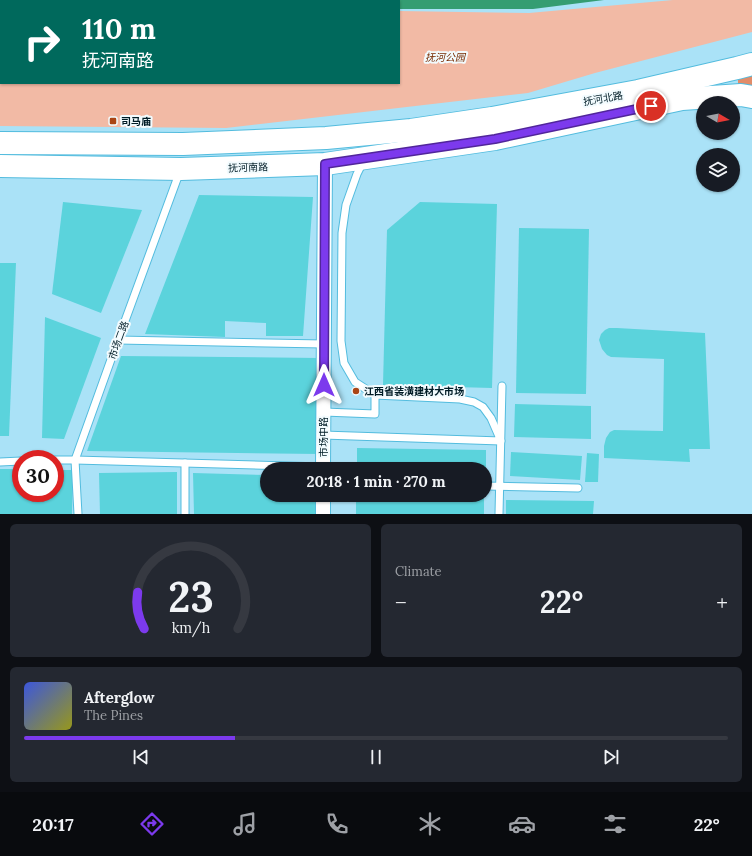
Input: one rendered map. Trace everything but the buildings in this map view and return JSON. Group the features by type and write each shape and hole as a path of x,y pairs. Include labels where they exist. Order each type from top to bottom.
{"highway":[{"name":"抚河北路","path":"493,128 744,66"},
{"name":"抚河北路","path":"493,128 682,99 740,95 752,97"},
{"path":"0,143 183,144 326,138 411,130 493,128"},
{"name":"抚河南路","path":"0,166 181,169 325,164 365,158 493,128"}],"street":[{"name":"市场中路","path":"323,462 325,164"},
{"path":"323,502 323,514"}],"lane":[{"path":"365,158 357,174 346,205 342,233 341,341 344,363 355,382 375,396 474,402 482,407 491,418 501,441"},
{"name":"市场二路","path":"78,514 75,460 181,169"},
{"path":"118,340 324,344"},
{"path":"499,514 502,386"},
{"path":"324,412 375,414 375,396"},
{"path":"323,435 501,441"},
{"path":"64,460 260,466"},
{"path":"0,462 12,461"},
{"path":"185,463 185,514"},
{"path":"492,486 578,488"}],"green space":[{"name":"抚河公园","path":"673,0 752,0 752,32 595,73 528,93 226,128 0,126 0,84 400,84 400,11 529,13"}],"shaded area":[{"path":"400,0 604,0 533,9 400,9"},
{"path":"752,73 752,86 738,85 738,76"}],"place":[{"name":"司马庙","path":"113,121"},
{"name":"江西省装潢建材大市场","path":"356,391"}],"route":[{"path":"324,385 325,164 495,139 651,106"}]}
